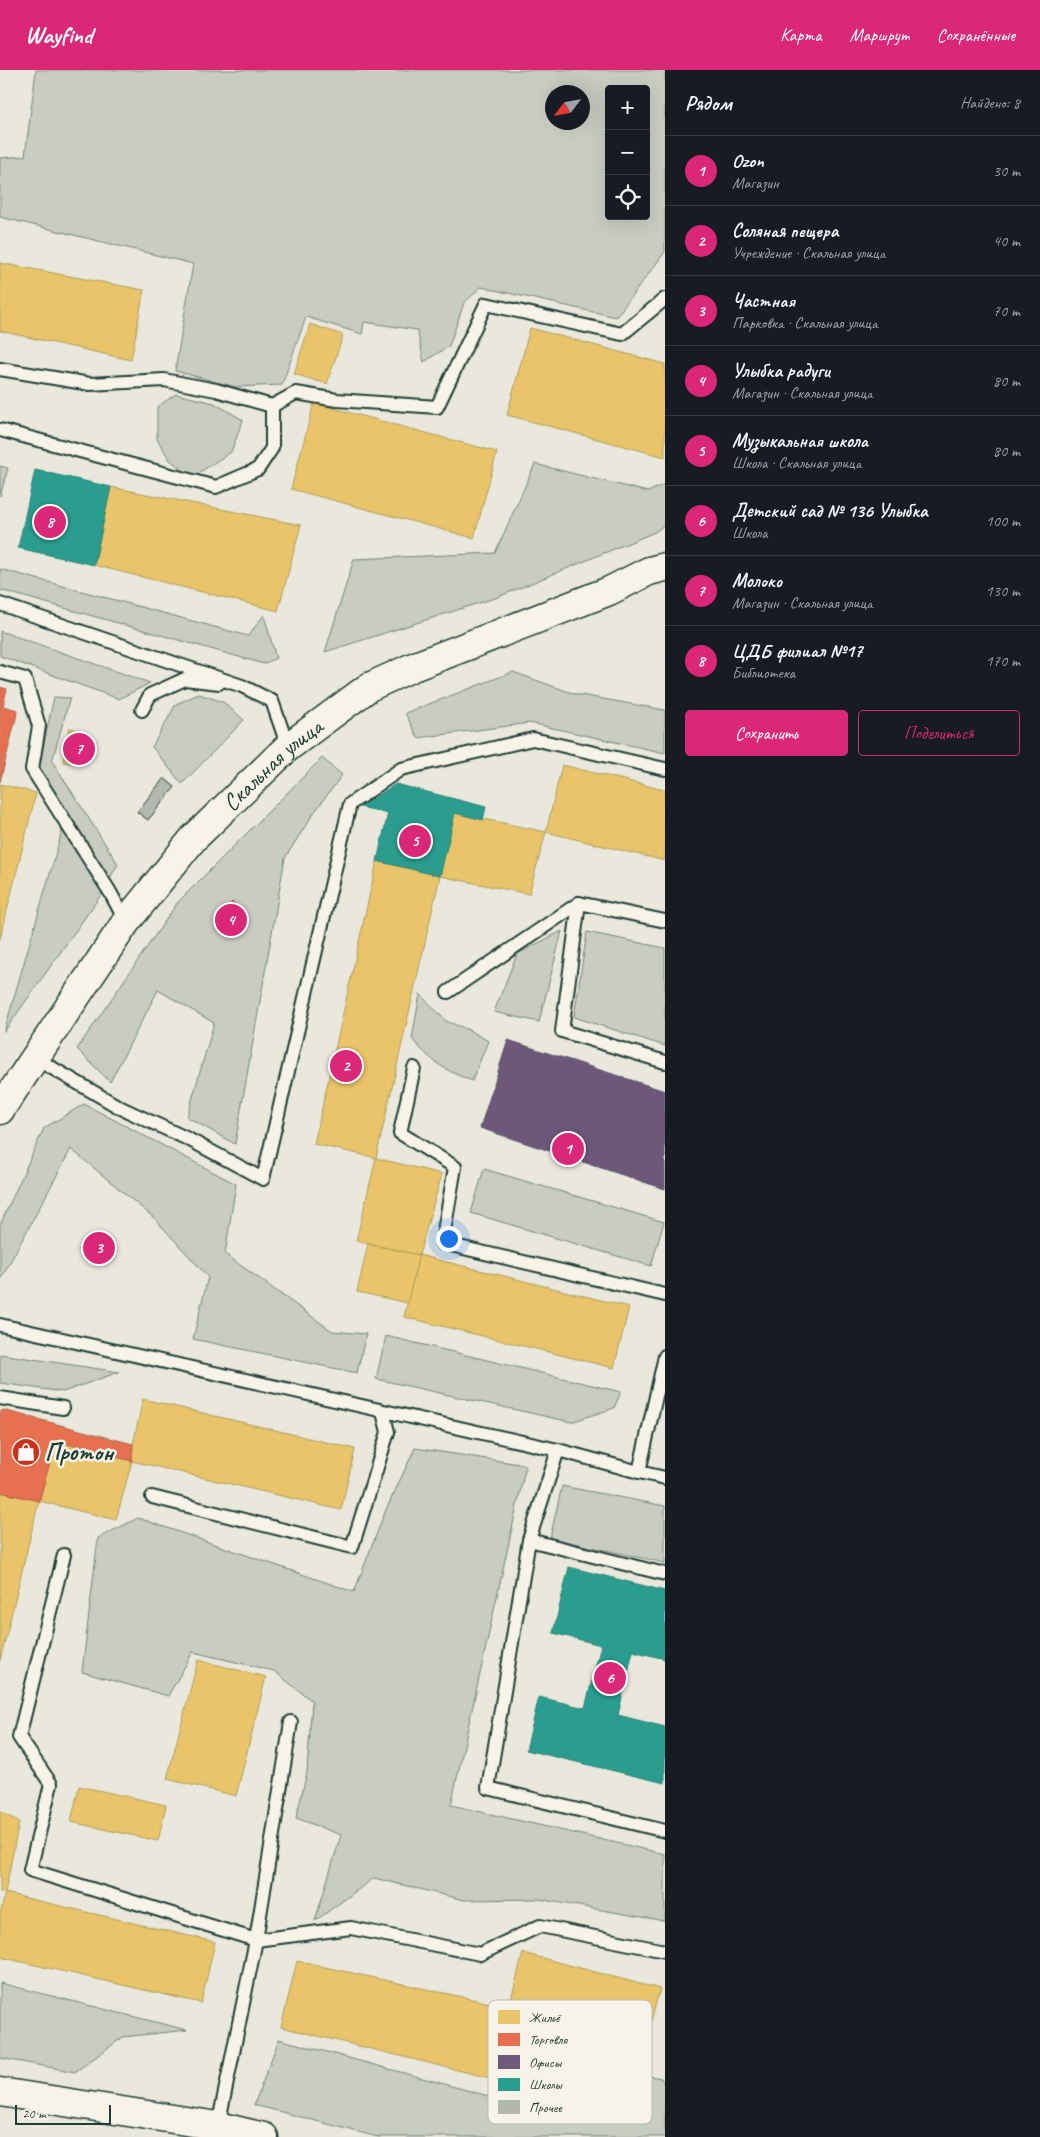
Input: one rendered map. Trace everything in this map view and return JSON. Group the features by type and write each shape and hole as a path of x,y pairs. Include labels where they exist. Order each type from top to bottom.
{"street":[{"name":"Скальная улица","path":"0,1110 126,922 193,838 288,747 368,687 413,666 609,591 660,565"},
{"path":"0,2092 218,2126 264,2137"}],"lane":[{"path":"0,369 90,384 164,380 216,390 272,406 296,393 337,400 436,407 486,304 622,334 665,299"},
{"path":"0,430 216,487 258,469 272,448 272,406"},
{"path":"0,604 242,686 272,701 288,747"},
{"path":"0,672 25,679 39,726 32,769 110,892 126,922"},
{"path":"142,710 150,695 185,679 242,686"},
{"path":"35,1058 119,1107 190,1140 263,1178 350,804 401,769 533,739 665,769"},
{"path":"579,903 562,1031 665,1062"},
{"path":"448,992 579,903 665,921"},
{"path":"414,1068 400,1133 455,1167 442,1243 665,1295"},
{"path":"0,1325 558,1450 665,1478"},
{"path":"639,1472 665,1356"},
{"path":"0,1398 63,1408"},
{"path":"152,1497 352,1547 388,1432 383,1412"},
{"path":"558,1450 529,1540 488,1788 665,1831"},
{"path":"529,1540 665,1574"},
{"path":"64,1555 19,1737 52,1784 30,1870 256,1940 351,1928 480,1954 540,1926 665,1951"},
{"path":"218,2126 256,1940 291,1722"}],"shaded area":[{"path":"36,70 665,70 665,252 616,317 481,287 464,303 449,346 424,362 417,330 364,322 362,334 306,317 282,385 235,387 175,371 193,264 0,217 0,158 25,156"},
{"path":"176,394 214,403 243,420 231,452 192,477 170,460 157,439 157,407"},
{"path":"535,464 648,492 665,484 665,524 655,532 498,597 325,652 354,559 495,553"},
{"path":"0,466 8,468 0,496"},
{"path":"0,569 248,636 264,615 276,658 264,664 0,590"},
{"path":"0,631 150,683 119,699 0,656"},
{"path":"513,672 575,694 665,710 665,753 530,723 418,738 405,713"},
{"path":"199,694 223,702 244,720 182,784 152,747 176,704"},
{"path":"54,697 70,698 52,761 118,864 110,878 38,771"},
{"path":"322,758 342,775 313,814 285,858 235,1144 187,1117 214,1023 158,990 110,1082 77,1049 178,902"},
{"path":"62,830 103,892 4,1032 59,842"},
{"path":"562,931 539,1022 494,1012 517,954"},
{"path":"587,932 665,948 665,1046 574,1017"},
{"path":"420,994 446,1021 469,1030 488,1041 472,1081 439,1064 412,1039"},
{"path":"84,1104 236,1184 225,1254 332,1331 366,1334 357,1373 193,1339 208,1277 154,1218 71,1149 0,1281 0,1225 44,1128"},
{"path":"484,1169 664,1222 651,1266 471,1213"},
{"path":"386,1336 621,1392 614,1408 571,1422 376,1379"},
{"path":"0,1354 119,1372 63,1392 0,1383"},
{"path":"415,1448 526,1465 451,1805 665,1854 665,1921 538,1899 464,1900 374,1878 315,1921 341,1835 296,1818 307,1772 312,1701 274,1671 193,1652 168,1696 82,1672 98,1538 138,1518 354,1592 385,1512"},
{"path":"562,1486 665,1506 665,1563 550,1538"},
{"path":"0,1983 187,2030 123,2037 75,2072 0,2058"},
{"path":"279,2039 488,2096 488,2124 652,2124 652,2076 661,2078 665,2086 665,2137 378,2137 254,2105"}],"building: Жильё":[{"path":"0,263 144,290 131,360 0,331"},
{"path":"310,324 343,335 327,384 294,374"},
{"path":"530,328 665,364 665,457 507,415"},
{"path":"314,403 497,452 474,538 291,489"},
{"path":"111,487 301,525 278,611 94,565"},
{"path":"69,728 82,731 77,764 63,762"},
{"path":"562,765 665,790 665,861 546,832"},
{"path":"0,784 36,793 0,939"},
{"path":"455,813 546,832 529,894 440,876"},
{"path":"377,861 440,876 376,1158 314,1144"},
{"path":"376,1158 442,1174 419,1255 356,1241"},
{"path":"368,1244 419,1255 408,1303 357,1292"},
{"path":"419,1255 629,1307 614,1368 404,1317"},
{"path":"143,1399 355,1449 341,1510 132,1461 133,1444"},
{"path":"56,1441 132,1461 116,1520 39,1501"},
{"path":"0,1492 39,1501 0,1661"},
{"path":"198,1660 266,1677 236,1796 167,1779"},
{"path":"79,1786 166,1805 158,1841 71,1822"},
{"path":"0,1811 19,1822 5,1893 0,1892"},
{"path":"5,1893 215,1942 201,2003 0,1957 0,1915"},
{"path":"523,1953 660,1989 652,2018 652,2000 511,2000"},
{"path":"297,1961 488,2002 488,2078 281,2027"}],"building: Торговля":[{"path":"0,687 7,689 3,706 18,710 0,782"},
{"path":"232,902 243,910 226,933 216,925"},
{"name":"Протон","path":"3,1410 133,1444 132,1461 56,1441 39,1501 0,1492 0,1412"}],"building: Офисы":[{"path":"508,1040 665,1091 665,1189 480,1128"}],"building: Школы":[{"path":"35,470 111,487 94,565 18,548"},
{"path":"396,784 486,807 483,820 455,813 440,876 377,861 388,813 360,807"},
{"path":"569,1567 665,1591 665,1659 633,1651 618,1715 665,1727 665,1783 526,1750 539,1697 585,1708 601,1645 553,1633"}],"building: Прочее":[{"path":"164,778 175,787 148,820 137,812"}],"place":[{"name":"ЦДБ филиал №17","path":"50,522"},
{"name":"Молоко","path":"79,749"},
{"name":"Музыкальная школа","path":"415,841"},
{"name":"Улыбка радуги","path":"231,920"},
{"name":"Соляная пещера","path":"346,1066"},
{"name":"Ozon","path":"568,1149"},
{"name":"Частная","path":"99,1248"},
{"name":"Протон","path":"26,1452"},
{"name":"Детский сад № 136 Улыбка","path":"610,1678"}]}
